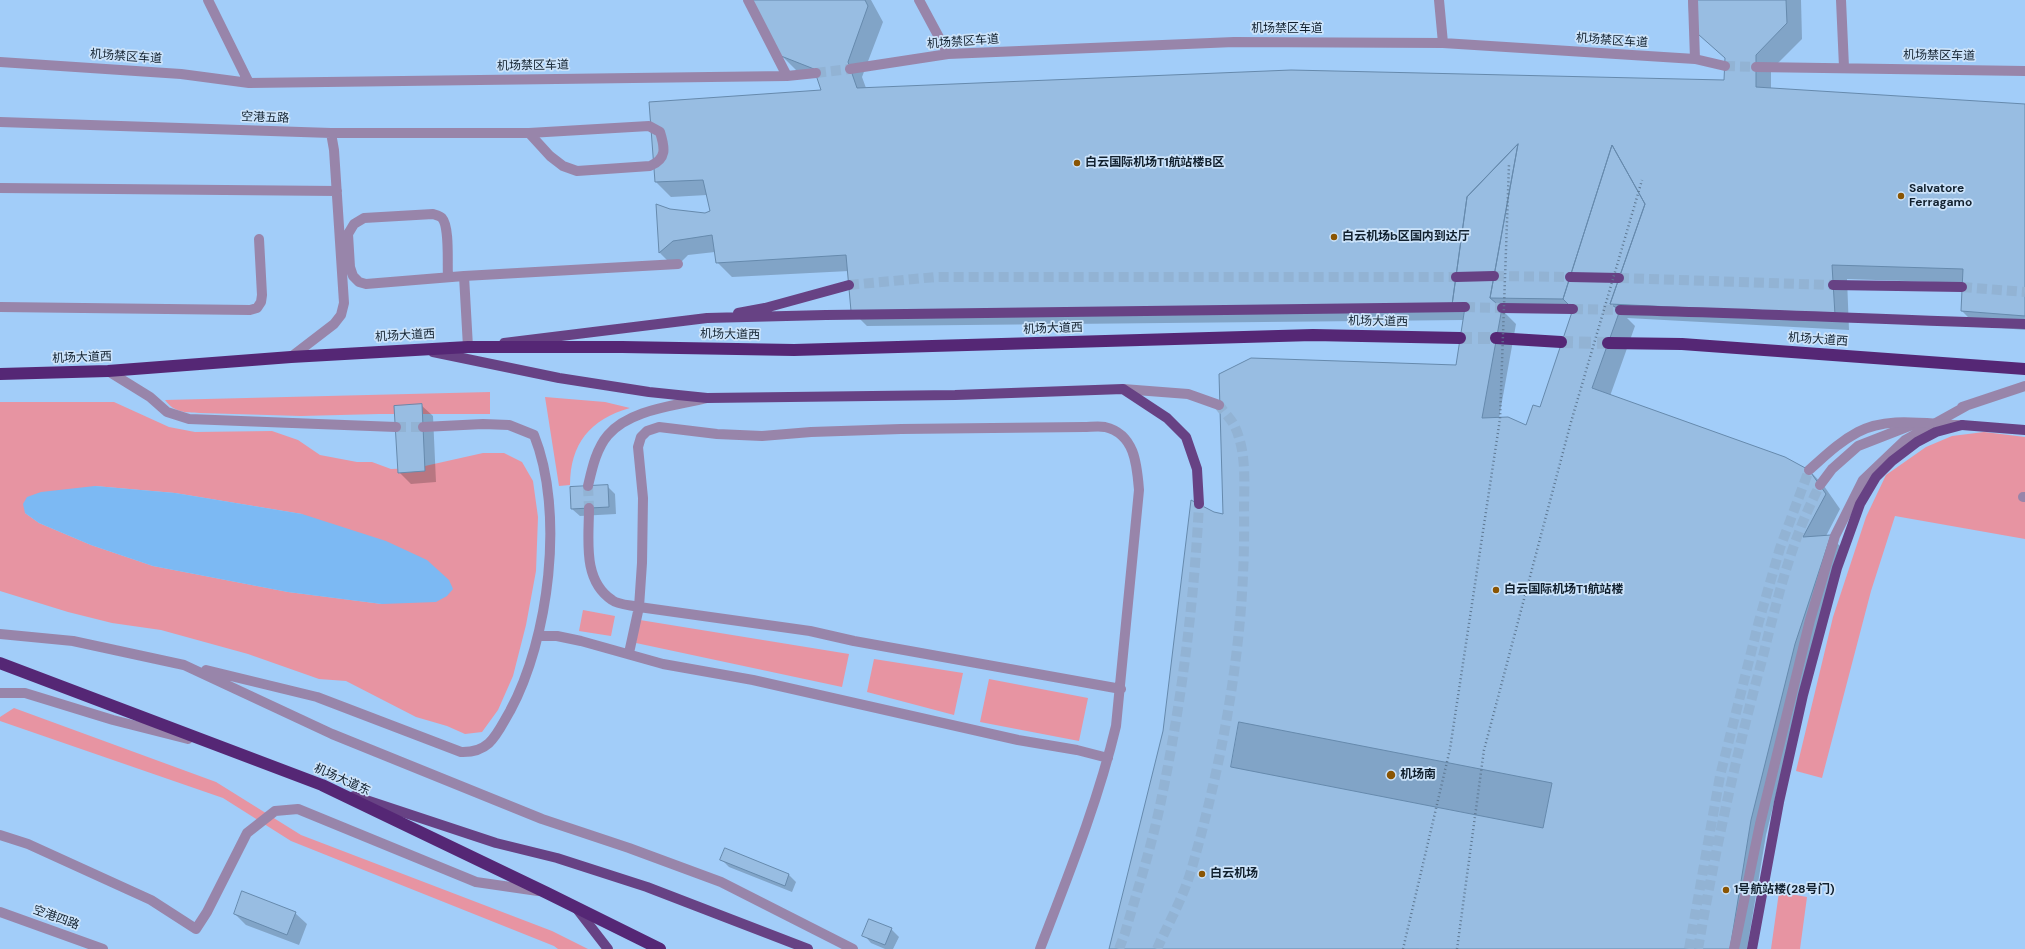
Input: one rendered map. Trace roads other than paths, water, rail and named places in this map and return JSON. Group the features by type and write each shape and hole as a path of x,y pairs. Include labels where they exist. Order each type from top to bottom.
{"highway":[{"name":"机场大道西","path":"0,374 108,371 290,357 468,347 622,347 794,350 1313,335 1460,338"},
{"path":"1496,338 1561,342"},
{"name":"机场大道西","path":"1608,343 1682,344 2025,369"},
{"name":"机场大道东","path":"0,663 322,785 660,949"}],"main road":[{"path":"1456,276 1494,276"},
{"path":"1570,277 1619,278"},
{"path":"468,347 707,318 765,308 849,286"},
{"path":"1833,286 1962,287"},
{"path":"707,318 826,315 1465,307"},
{"path":"1502,308 1572,309"},
{"path":"1620,310 1772,314 1887,320 2025,324"},
{"path":"421,349 566,379 649,392 707,398 955,395 1122,389 1167,418 1186,437 1197,469 1199,504"},
{"path":"1752,949 1779,802 1803,695 1837,568 1860,504 1876,477 1917,442 1936,432 1962,425 2025,430"},
{"path":"322,785 496,843 557,858 647,887 808,949"},
{"path":"576,907 608,949"}],"street":[{"path":"208,0 249,82"},
{"path":"748,0 787,76"},
{"path":"919,0 948,54"},
{"path":"1439,0 1443,43"},
{"path":"1693,0 1696,59"},
{"path":"1841,0 1844,67"},
{"name":"机场禁区车道","path":"850,69 948,54 1234,42 1443,43 1696,59 1725,66"},
{"name":"机场禁区车道","path":"0,62 181,74 249,82 787,76 816,73"},
{"name":"机场禁区车道","path":"1756,67 1844,67 2025,71"},
{"name":"空港五路","path":"0,122 331,133 529,133 649,126 660,132 663,155 660,160 650,166 577,171 563,166 550,156 529,133"},
{"path":"290,357 334,324 341,315 343,292 334,150 331,133"},
{"path":"0,188 337,191"},
{"path":"448,277 447,235 445,224 441,217 434,214 364,218 354,224 348,234 350,267 353,276 359,282 366,284 448,277 678,264"},
{"path":"0,307 250,310 256,308 261,302 262,295 259,239"},
{"path":"464,276 468,347"},
{"path":"108,371 150,397 167,412 188,418 396,426"},
{"path":"1820,485 1832,469 1858,446 1890,433 2025,386"},
{"path":"1122,389 1188,394 1219,405"},
{"path":"588,486 600,450 608,435 623,422 643,413 707,398"},
{"path":"1734,949 1760,824 1806,635 1835,536 1863,480 1905,440 1968,405"},
{"path":"1809,470 1837,445 1853,435 1882,424 1905,422 1962,425"},
{"path":"0,634 72,641 184,665 317,697 461,752 472,752 493,741 516,699 536,648 548,583 550,536 547,491 542,456 534,435 509,425 483,424 423,427"},
{"path":"628,654 639,607 644,532 638,447 641,437 647,431 659,427 717,434 762,436 812,432 901,429 1105,427 1122,434 1132,448 1137,464 1139,490 1121,689 1116,726 1108,758 1065,884 1040,949"},
{"path":"590,508 589,553 591,572 597,586 612,601 639,607 810,631 854,641 1075,679 1121,689"},
{"path":"538,636 557,636 662,664 753,680 1018,740 1077,750 1108,758"},
{"path":"184,665 332,734 542,819 629,848 721,882 853,949"},
{"path":"0,693 25,693 113,720 228,749"},
{"path":"0,835 28,844 152,900 196,929 207,912 247,833 274,811 298,809 476,882 547,893"},
{"name":"空港四路","path":"0,912 103,949"}],"tunnel":[{"path":"1725,66 1756,67"},
{"path":"816,73 850,69"},
{"path":"1494,276 1570,277"},
{"path":"849,285 936,277 1456,277"},
{"path":"1619,278 1833,285"},
{"path":"1962,287 2025,292"},
{"path":"1465,307 1502,308"},
{"path":"1573,309 1620,310"},
{"path":"1460,338 1496,338"},
{"path":"1561,342 1608,343"},
{"path":"1157,949 1188,881 1203,826 1223,737 1237,648 1244,557 1244,469 1239,437 1235,427 1219,405"},
{"path":"396,427 423,427"},
{"path":"1689,949 1720,776 1759,621 1780,548 1809,470"},
{"path":"1698,949 1743,731 1773,615 1793,549 1820,485"},
{"path":"588,486 589,508"},
{"path":"1119,949 1150,848 1176,723 1194,577 1199,504"}],"place":[{"name":"白云国际机场T1航站楼B区","path":"1077,163"},
{"name":"Salvatore Ferragamo","path":"1901,196"},
{"name":"白云机场b区国内到达厅","path":"1334,237"},
{"name":"白云国际机场T1航站楼","path":"1496,590"},
{"name":"机场南","path":"1391,775"},
{"name":"白云机场","path":"1202,874"},
{"name":"1号航站楼(28号门)","path":"1726,890"}]}
